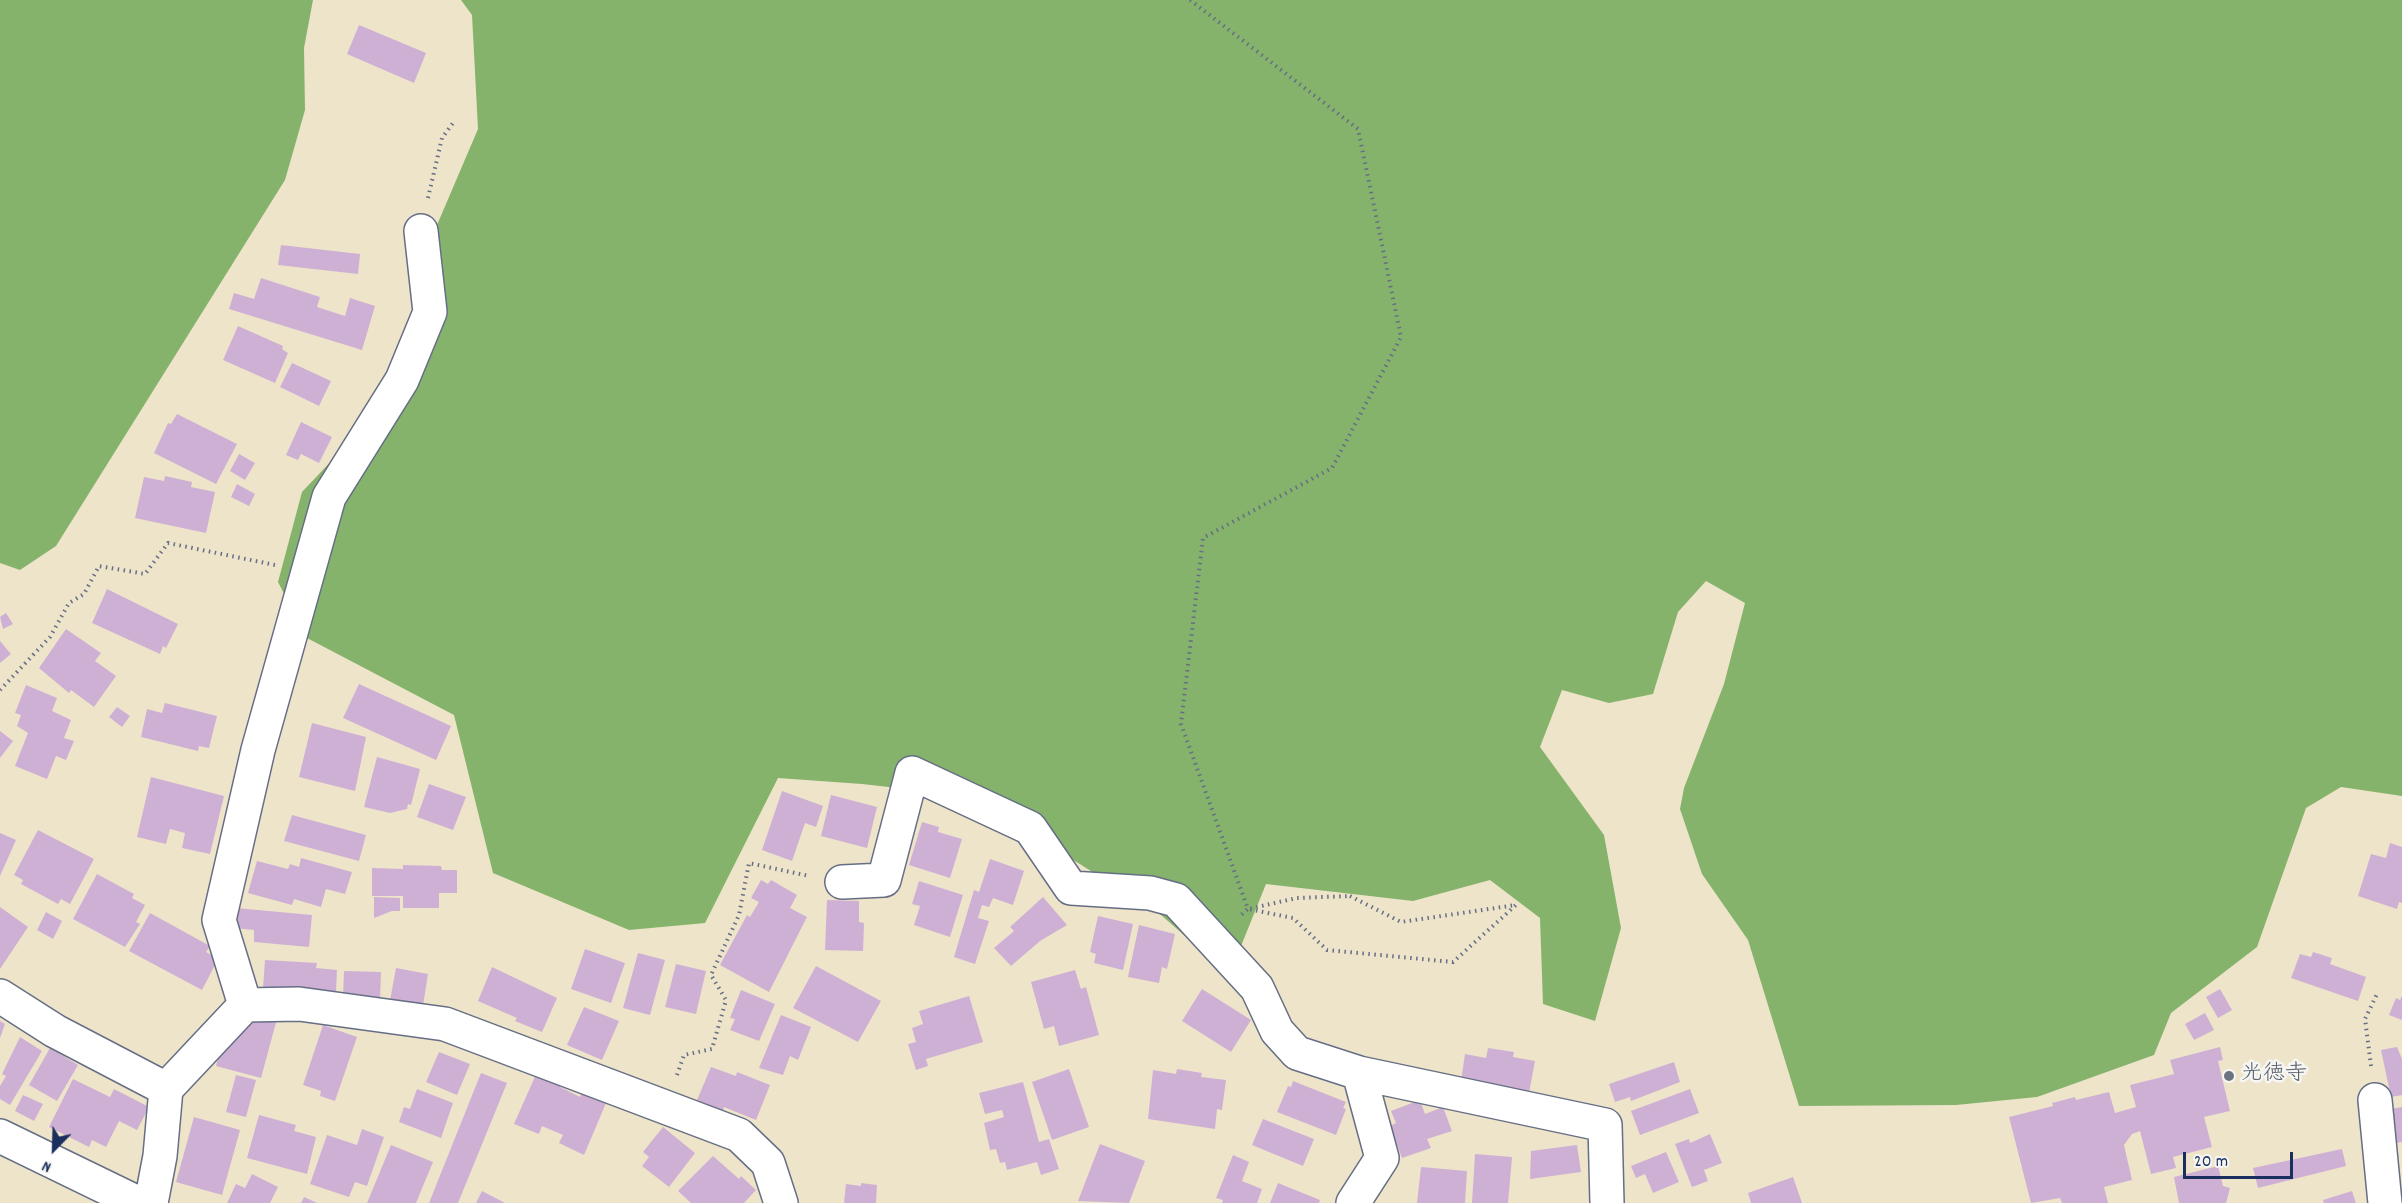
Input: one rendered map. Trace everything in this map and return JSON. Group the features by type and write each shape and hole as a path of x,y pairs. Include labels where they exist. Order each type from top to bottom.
{"street":[{"path":"245,1005 219,920 258,750 329,497 402,380 430,312 421,231"},
{"path":"842,882 884,880 912,773 1030,828 1071,888 1150,894 1176,900 1257,988 1277,1031 1297,1053 1359,1073 1605,1125 1607,1203"},
{"path":"0,996 55,1030 166,1089"},
{"path":"151,1203 160,1156 166,1089 245,1005 299,1004 444,1024 739,1135 768,1163 781,1203"},
{"path":"1353,1203 1382,1158 1359,1073"},
{"path":"2375,1100 2385,1203"},
{"path":"0,1136 138,1203"}],"path":[{"path":"1190,0 1358,129 1401,337 1332,468 1203,538 1181,724 1248,909"},
{"path":"421,231 442,138 453,123"},
{"path":"0,690 50,638 69,603 84,594 99,566 145,574 168,543 308,572"},
{"path":"666,1108 684,1055 712,1049 721,1025 726,1000 711,975 739,915 749,863 842,882"},
{"path":"1212,940 1248,909 1298,898 1350,896 1401,922 1516,905 1453,962 1328,950 1293,918 1248,909"},
{"path":"2375,1100 2365,1019 2378,992"}],"green space":[{"path":"0,0 313,0 304,48 305,110 285,180 56,546 20,570 0,563"},
{"path":"461,0 2402,0 2402,796 2341,787 2306,808 2257,947 2171,1013 2154,1055 2037,1097 1956,1105 1799,1106 1748,940 1702,874 1680,809 1684,788 1724,684 1745,603 1706,581 1678,612 1653,694 1609,703 1562,690 1540,747 1604,835 1621,928 1595,1021 1543,1004 1540,918 1490,880 1413,901 1266,884 1239,951 1208,956 1161,915 1075,861 996,799 862,784 778,778 705,923 629,930 493,873 454,715 307,638 278,582 302,492 422,365 437,225 478,129 472,15"}],"building":[{"path":"359,25 426,53 414,83 347,54"},
{"path":"281,245 360,254 358,274 278,265"},
{"path":"261,278 320,297 317,307 345,316 350,298 375,306 362,350 229,309 234,293 254,299"},
{"path":"238,326 283,346 282,349 288,353 275,383 223,360"},
{"path":"292,363 331,381 319,406 280,387"},
{"path":"177,414 237,444 216,484 154,453 168,423 171,424"},
{"path":"301,422 332,437 319,463 301,454 298,460 286,455"},
{"path":"239,454 255,463 245,480 230,471"},
{"path":"165,476 192,482 191,487 215,492 206,533 135,518 144,477 164,481"},
{"path":"237,484 255,494 249,506 231,497"},
{"path":"107,589 178,624 166,648 163,646 160,654 92,623"},
{"path":"6,613 13,624 3,629 0,617"},
{"path":"66,629 101,653 95,661 116,676 94,707 71,690 69,693 39,668"},
{"path":"0,641 11,654 0,663"},
{"path":"359,684 451,726 436,760 343,718"},
{"path":"26,685 57,698 52,711 71,720 64,738 74,741 66,760 56,756 47,779 15,766 28,733 17,726 21,715 15,713"},
{"path":"165,703 217,716 209,748 199,746 198,751 141,737 147,709 162,713"},
{"path":"117,707 130,716 122,727 109,717"},
{"path":"312,723 366,737 355,791 299,777"},
{"path":"0,731 13,741 0,758"},
{"path":"377,757 420,769 411,805 408,804 407,809 390,813 364,807"},
{"path":"151,777 224,796 210,854 182,848 185,833 170,829 166,844 137,837"},
{"path":"429,784 466,797 453,830 417,817"},
{"path":"782,791 823,806 816,827 805,823 792,861 762,850"},
{"path":"831,795 877,807 867,848 821,836"},
{"path":"292,815 366,835 359,861 284,841"},
{"path":"922,822 939,827 938,832 962,839 950,878 909,865"},
{"path":"38,830 94,859 70,904 61,899 58,904 21,884 23,880 14,875"},
{"path":"0,833 16,840 0,876"},
{"path":"2390,843 2402,847 2402,903 2399,902 2397,909 2358,896 2371,854 2386,858"},
{"path":"301,858 352,872 345,894 326,889 321,907 294,899 292,905 248,893 257,861 288,869 290,864 299,867"},
{"path":"990,859 1024,871 1013,905 993,898 989,907 982,905 978,918 989,921 975,964 954,957 974,890 979,892"},
{"path":"403,865 441,866 442,870 457,870 457,893 439,893 439,908 403,908 403,896 372,896 372,868 403,869"},
{"path":"97,874 134,894 132,898 145,905 136,922 140,924 125,947 73,919"},
{"path":"761,880 768,884 771,880 797,895 790,908 807,917 769,992 720,965 747,915 750,917 759,902 751,898"},
{"path":"919,881 963,895 950,937 914,925 920,906 912,904"},
{"path":"374,897 400,898 400,911 392,911 374,918"},
{"path":"1043,897 1067,925 1040,941 1011,966 994,948 1014,931 1010,927"},
{"path":"827,900 859,901 859,922 864,923 863,951 825,950"},
{"path":"0,907 28,927 0,969"},
{"path":"236,908 312,915 309,947 254,942 254,930 234,928"},
{"path":"46,912 62,921 53,939 37,930"},
{"path":"150,913 210,946 206,952 218,959 202,990 129,951"},
{"path":"1098,916 1133,924 1123,970 1094,963 1096,954 1090,952"},
{"path":"1139,925 1175,934 1167,969 1162,967 1159,983 1128,977"},
{"path":"585,949 625,963 611,1003 571,989"},
{"path":"2313,952 2332,958 2330,964 2366,977 2358,1001 2291,978 2300,954 2311,957"},
{"path":"638,953 665,960 650,1015 623,1008"},
{"path":"265,960 317,963 316,968 337,970 336,992 263,988"},
{"path":"676,964 706,971 696,1014 665,1007"},
{"path":"816,966 881,1001 858,1042 793,1008"},
{"path":"492,967 557,998 542,1032 515,1021 517,1018 478,1001"},
{"path":"396,968 428,974 422,1012 389,1006"},
{"path":"1075,970 1081,989 1086,987 1099,1035 1059,1046 1054,1026 1044,1029 1031,982"},
{"path":"344,971 381,972 380,1001 343,999"},
{"path":"1202,989 1251,1020 1231,1052 1182,1021"},
{"path":"2220,989 2232,1010 2218,1018 2206,997"},
{"path":"741,990 775,1004 759,1041 730,1030 735,1019 730,1018"},
{"path":"969,996 983,1042 926,1059 928,1066 916,1070 908,1044 916,1042 912,1028 923,1024 919,1011"},
{"path":"2402,996 2402,1020 2389,1015 2396,998 2400,1000"},
{"path":"584,1007 619,1021 602,1060 567,1045"},
{"path":"2205,1013 2214,1030 2194,1040 2185,1024"},
{"path":"278,1015 261,1078 216,1066 221,1046 241,1026 248,1028 251,1017"},
{"path":"781,1015 811,1027 798,1060 790,1056 783,1075 759,1068"},
{"path":"0,1021 5,1024 0,1038"},
{"path":"323,1025 357,1037 335,1101 320,1096 321,1091 303,1085"},
{"path":"20,1037 42,1051 10,1105 0,1099 0,1086 6,1076 2,1074"},
{"path":"2220,1047 2223,1060 2218,1061 2230,1111 2204,1117 2212,1147 2173,1157 2176,1168 2151,1174 2140,1131 2132,1134 2124,1145 2132,1180 2104,1187 2108,1203 2062,1203 2060,1198 2031,1203 2009,1117 2053,1106 2052,1103 2075,1097 2076,1100 2109,1092 2115,1113 2136,1107 2130,1085 2174,1074 2170,1060"},
{"path":"2397,1047 2402,1059 2402,1095 2391,1097 2381,1050"},
{"path":"50,1048 78,1065 57,1101 29,1085"},
{"path":"1488,1048 1514,1052 1513,1057 1535,1061 1529,1093 1461,1081 1465,1054 1486,1058"},
{"path":"439,1052 470,1064 457,1095 426,1082"},
{"path":"1674,1062 1680,1082 1631,1101 1630,1097 1615,1102 1609,1084"},
{"path":"711,1067 736,1076 737,1072 770,1085 756,1120 724,1107 723,1111 697,1100"},
{"path":"1069,1069 1089,1127 1052,1140 1032,1082"},
{"path":"1177,1069 1202,1073 1201,1077 1226,1080 1222,1110 1217,1109 1215,1129 1148,1119 1153,1070 1176,1074"},
{"path":"537,1072 562,1083 560,1087 580,1097 582,1092 606,1103 584,1155 559,1143 563,1135 542,1126 539,1134 514,1124"},
{"path":"481,1073 507,1083 458,1203 429,1203"},
{"path":"236,1075 256,1080 246,1117 226,1112"},
{"path":"73,1079 110,1097 114,1089 149,1107 137,1130 119,1121 106,1147 92,1140 89,1147 49,1127"},
{"path":"1293,1081 1346,1102 1343,1108 1346,1109 1336,1135 1277,1112 1288,1086 1291,1087"},
{"path":"1023,1082 1039,1142 1049,1139 1059,1169 1041,1175 1037,1162 1007,1170 1005,1162 1000,1163 996,1149 990,1150 984,1123 1004,1117 1002,1110 985,1114 979,1093"},
{"path":"417,1089 453,1103 441,1138 399,1122 404,1107 410,1109"},
{"path":"1690,1089 1699,1113 1640,1135 1631,1111"},
{"path":"23,1095 43,1104 34,1121 15,1111"},
{"path":"1420,1100 1425,1114 1443,1107 1452,1131 1427,1139 1431,1148 1402,1158 1390,1126 1396,1123 1391,1111"},
{"path":"2402,1107 2402,1142 2396,1143 2390,1109"},
{"path":"259,1115 296,1125 294,1131 316,1137 307,1174 247,1158"},
{"path":"194,1117 240,1130 222,1195 176,1182"},
{"path":"1263,1119 1314,1139 1303,1166 1252,1145"},
{"path":"663,1127 695,1153 669,1187 642,1166 649,1157 643,1152"},
{"path":"362,1129 384,1137 367,1186 355,1182 349,1197 310,1184 327,1135 357,1145"},
{"path":"1710,1134 1722,1163 1704,1170 1708,1181 1692,1187 1675,1144 1689,1139 1690,1143"},
{"path":"1100,1144 1145,1161 1129,1203 1078,1201"},
{"path":"391,1145 433,1162 416,1203 367,1203"},
{"path":"1577,1145 1581,1172 1530,1179 1531,1151"},
{"path":"2342,1149 2346,1166 2258,1188 2253,1168"},
{"path":"1666,1152 1679,1182 1653,1193 1645,1174 1636,1178 1631,1166"},
{"path":"1475,1154 1512,1157 1508,1203 1472,1203"},
{"path":"1233,1155 1249,1162 1242,1181 1262,1189 1257,1203 1222,1203 1223,1200 1216,1198"},
{"path":"713,1156 739,1179 741,1176 756,1190 744,1203 691,1203 678,1191"},
{"path":"2218,1166 2223,1186 2230,1188 2226,1203 2179,1203 2174,1177"},
{"path":"1421,1167 1467,1171 1465,1203 1417,1203"},
{"path":"252,1174 278,1187 270,1203 227,1203 236,1184 245,1188"},
{"path":"1793,1177 1802,1203 1751,1203 1748,1193"},
{"path":"861,1183 877,1185 876,1203 844,1203 846,1184 861,1186"},
{"path":"1278,1183 1320,1200 1319,1203 1270,1203"},
{"path":"482,1191 505,1203 476,1203"},
{"path":"2352,1191 2356,1203 2324,1203 2323,1200"},
{"path":"304,1197 317,1203 301,1203"}],"place":[{"name":"光徳寺","path":"2229,1076"}]}
